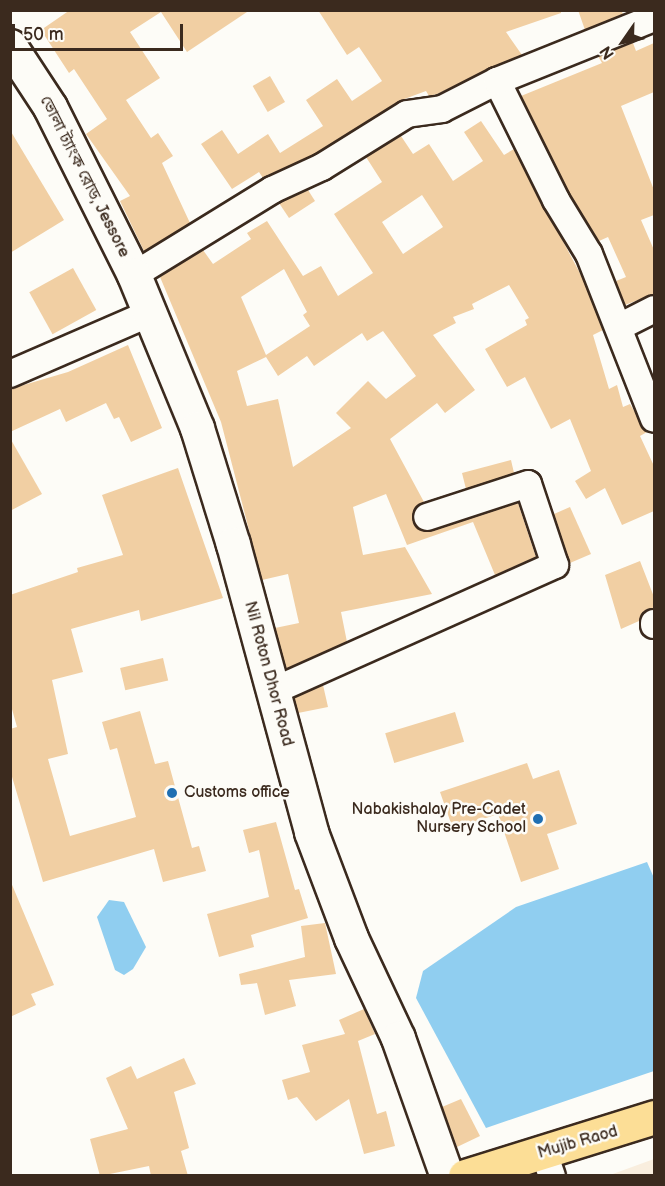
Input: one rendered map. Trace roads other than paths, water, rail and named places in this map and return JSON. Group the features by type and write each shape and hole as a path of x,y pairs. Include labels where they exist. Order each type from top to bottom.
{"highway":[{"name":"Mujib Raod","path":"465,1176 548,1164 650,1121"}],"street":[{"path":"134,275 272,190 322,167 407,114 442,109 497,81 654,18"},
{"name":"ভোলা ট্যাংক রোড, Jessore","path":"10,46 50,107 134,275 150,313"},
{"path":"497,81 556,200 590,254 654,419"},
{"path":"619,327 654,309"},
{"path":"10,374 150,313"},
{"name":"Nil Roton Dhor Road","path":"150,313 197,428 311,832 351,938 398,1038 447,1176"},
{"path":"273,691 555,565 528,484 427,517"}],"water":[{"path":"647,862 654,878 654,1071 486,1128 416,998 423,971 516,907"},
{"path":"109,900 124,902 146,947 133,969 124,975 115,970 97,917"}],"place":[{"name":"Customs office","path":"172,793"},
{"name":"Nabakishalay Pre-Cadet Nursery School","path":"538,819"}]}
